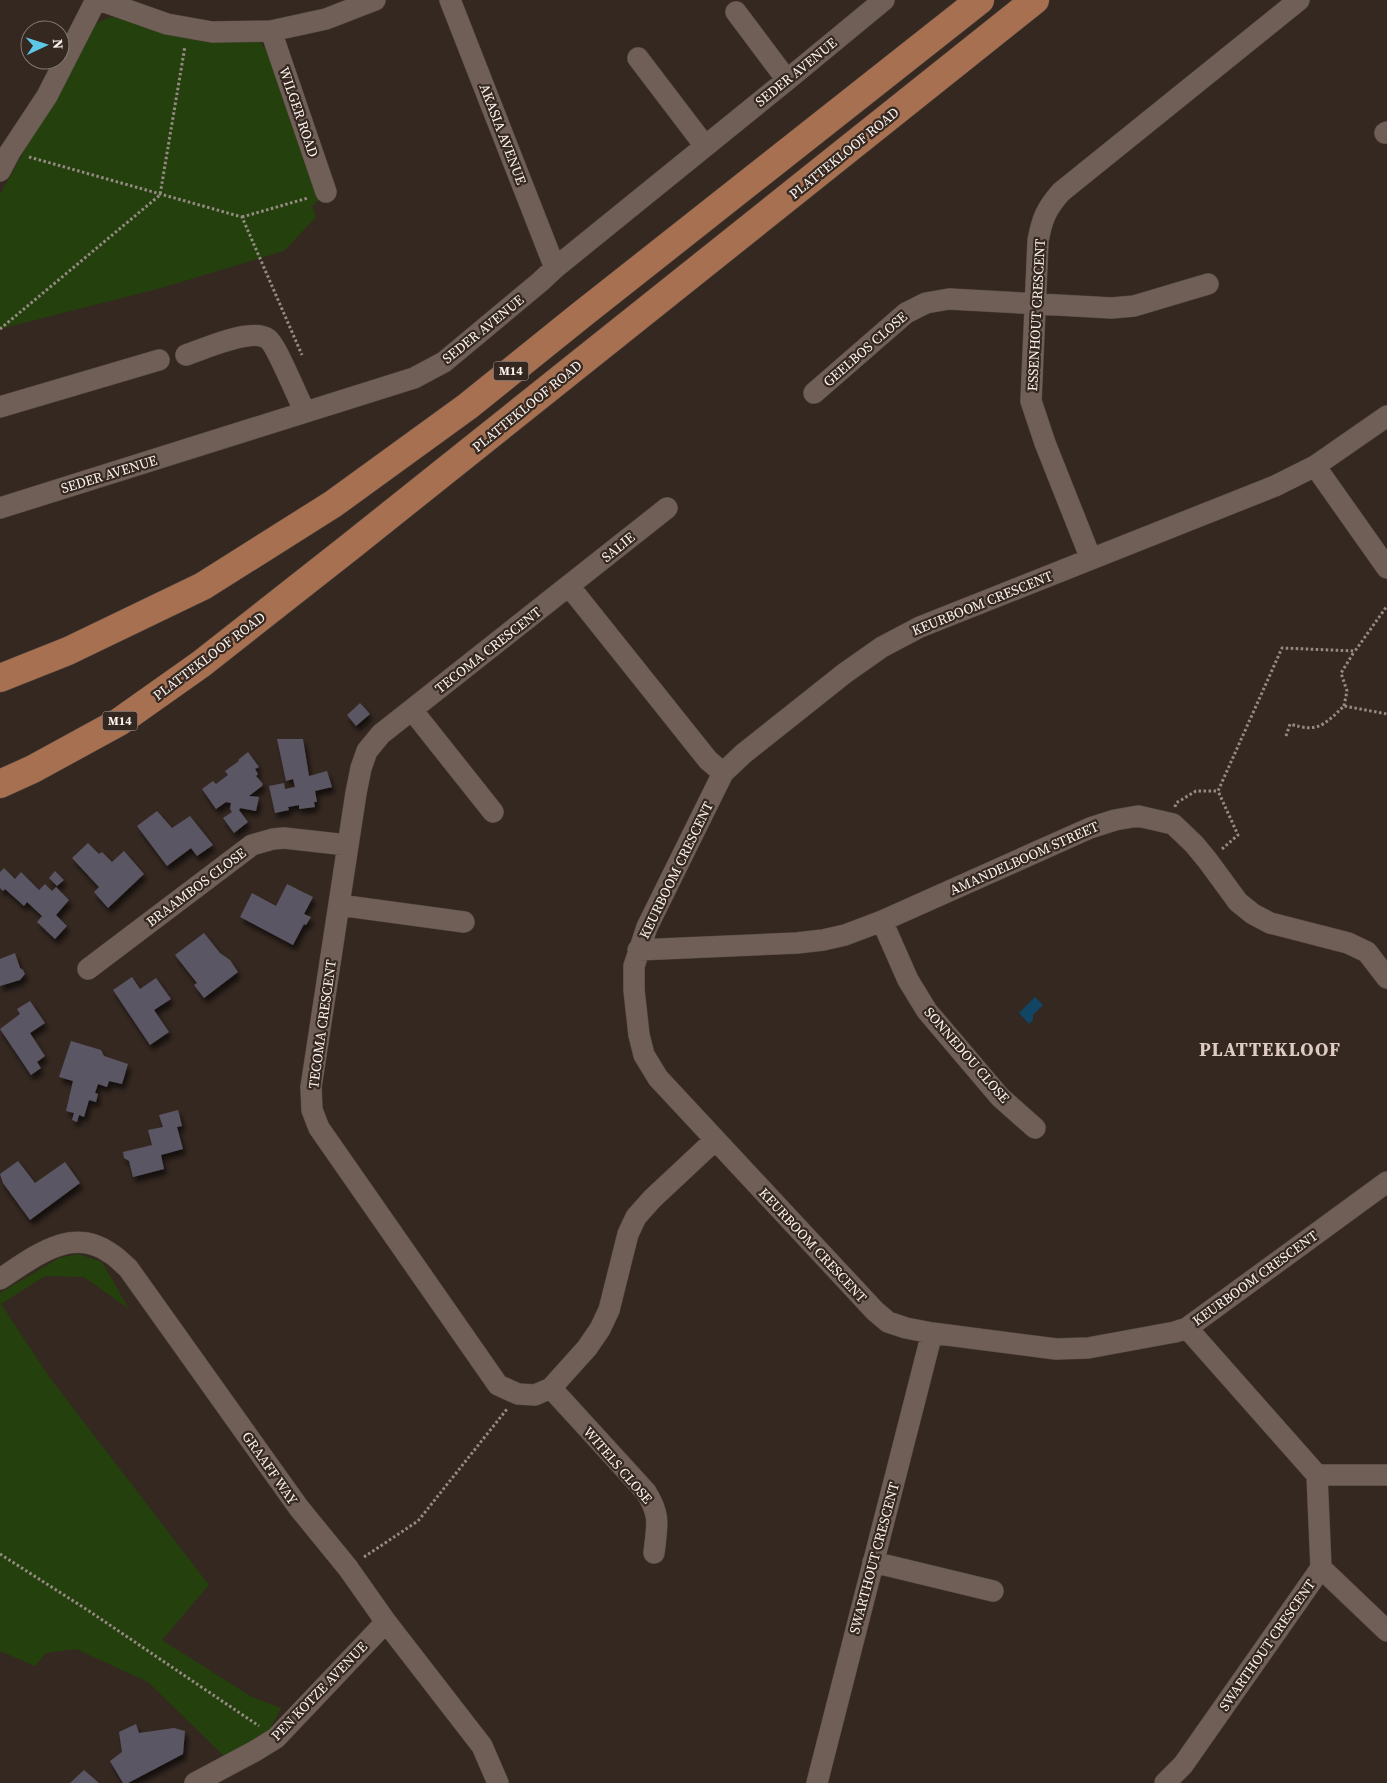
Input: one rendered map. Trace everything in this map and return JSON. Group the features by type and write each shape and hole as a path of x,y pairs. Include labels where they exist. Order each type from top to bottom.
{"main road":[{"name":"M14","path":"0,678 68,651 203,586 333,504 468,406 980,0"},
{"name":"PLATTEKLOOF ROAD","path":"0,784 33,769 119,722 201,664 1035,0"}],"street":[{"path":"0,172 5,150 48,96 98,0 144,16 188,28 212,32 271,31 326,19 374,0"},
{"name":"AKASIA AVENUE","path":"450,0 555,268"},
{"name":"ESSENHOUT CRESCENT","path":"1091,559 1045,443 1031,401 1038,241 1042,222 1048,206 1061,192 1299,0"},
{"name":"SEDER AVENUE","path":"1,505 414,378 444,362 555,268 787,80 873,3"},
{"path":"736,12 787,80"},
{"name":"WILGER ROAD","path":"271,31 326,192"},
{"path":"638,58 705,146"},
{"name":"GEELBOS CLOSE","path":"814,393 906,313 926,303 949,300 1112,308 1134,306 1208,284"},
{"path":"186,355 242,336 256,335 268,339 275,349 305,412"},
{"path":"0,407 159,360"},
{"name":"KEURBOOM CRESCENT","path":"1387,416 1315,466 1275,486 920,627 882,647 845,673 743,754 723,773 647,927 634,966 634,990 639,1036 644,1055 658,1078 875,1311 888,1322 906,1328 1056,1349 1088,1348 1175,1332 1187,1328 1387,1182"},
{"path":"1315,466 1387,568"},
{"name":"SALIE","path":"569,586 666,508"},
{"path":"569,586 708,760 723,773"},
{"name":"TECOMA CRESCENT","path":"518,1394 498,1385 319,1128 312,1110 312,1087 347,845 359,777 367,751 381,734 569,586"},
{"path":"412,710 493,812"},
{"name":"AMANDELBOOM STREET","path":"638,950 797,943 845,935 882,921 1090,828 1115,820 1138,816 1173,824"},
{"path":"1173,824 1194,844 1238,902 1253,914 1270,923 1348,942 1367,952 1387,978"},
{"name":"BRAAMBOS CLOSE","path":"88,970 252,846 273,839 284,838 347,845"},
{"path":"339,904 464,922"},
{"name":"SONNEDOU CLOSE","path":"882,921 908,980 927,1011 1000,1097 1036,1128"},
{"path":"518,1394 535,1395 551,1388 587,1348 600,1329 609,1310 628,1234 636,1217 652,1199 715,1140"},
{"name":"GRAAFF WAY","path":"0,1279 44,1250 70,1242 98,1246 128,1268 299,1508 348,1568 386,1622 482,1746 498,1783"},
{"path":"1187,1328 1317,1475 1387,1475"},
{"name":"SWARTHOUT CRESCENT","path":"817,1783 932,1333"},
{"name":"WITELS CLOSE","path":"551,1388 646,1492 654,1506 657,1520 654,1553"},
{"name":"SWARTHOUT CRESCENT","path":"1164,1783 1183,1765 1321,1568 1317,1475"},
{"path":"873,1562 993,1591"},
{"path":"1321,1568 1387,1631"},
{"name":"PEN KOTZE AVENUE","path":"195,1783 276,1738 386,1622"}],"path":[{"path":"0,329 160,195 188,28"},
{"path":"5,150 242,217 326,192"},
{"path":"242,217 304,361"},
{"path":"1286,736 1290,724 1304,728 1324,725 1344,706 1347,691 1342,672 1387,606"},
{"path":"1208,861 1238,836 1218,791 1282,648 1355,651"},
{"path":"1344,706 1387,714"},
{"path":"1173,824 1176,803 1196,792 1218,791"},
{"path":"348,1568 418,1521 518,1394"},
{"path":"0,1554 90,1611 276,1738"}],"green space":[{"path":"111,17 255,40 261,43 268,53 319,200 312,206 316,217 284,251 161,288 0,329 0,194 98,22"},
{"path":"78,1254 102,1262 129,1309 84,1277 45,1276 1,1304 50,1378 209,1585 162,1640 252,1697 281,1708 269,1731 224,1756 148,1682 76,1649 46,1653 35,1666 0,1651 0,1293 59,1258"}],"water":[{"path":"1035,997 1043,1005 1033,1015 1033,1020 1029,1024 1019,1013"}],"building":[{"path":"360,703 370,714 356,726 347,715"},
{"path":"277,739 303,739 309,776 327,771 332,787 315,791 317,802 314,802 315,807 299,809 299,805 288,807 289,810 275,813 269,786 284,783 285,789 295,787 293,779 286,781"},
{"path":"248,752 259,767 255,769 258,774 256,776 263,784 249,796 259,797 256,811 240,808 239,810 248,822 234,833 223,818 232,812 230,809 231,803 226,802 216,809 202,789 213,781 216,784 228,775 225,771"},
{"path":"157,811 172,828 190,816 213,845 197,856 191,848 167,866 137,826"},
{"path":"88,843 99,854 102,852 112,862 124,851 144,874 108,908 94,892 99,887 72,858"},
{"path":"4,868 15,879 21,872 39,890 45,884 52,891 56,887 69,900 56,915 67,926 55,939 37,922 42,916 27,902 24,906 5,889 3,891 0,888 0,872"},
{"path":"55,871 64,880 57,886 49,878"},
{"path":"287,884 313,897 304,914 311,917 306,925 304,924 293,945 240,917 252,893 276,906"},
{"path":"204,933 220,953 230,960 238,972 204,998 194,985 197,983 175,955"},
{"path":"15,953 20,968 25,974 20,980 0,986 0,959"},
{"path":"132,977 140,989 156,978 171,999 154,1010 169,1032 150,1045 113,990"},
{"path":"30,1001 45,1023 30,1033 45,1056 37,1062 41,1068 31,1075 0,1029 20,1014 17,1009"},
{"path":"71,1041 101,1050 104,1056 128,1064 122,1084 109,1081 107,1087 98,1084 95,1093 98,1094 96,1102 89,1100 84,1117 79,1115 77,1122 72,1120 74,1113 66,1111 73,1081 59,1077"},
{"path":"178,1110 182,1126 177,1127 183,1149 161,1155 164,1169 133,1177 129,1161 124,1158 123,1152 152,1145 148,1130 163,1127 159,1115"},
{"path":"18,1161 35,1183 65,1162 80,1183 30,1220 3,1183 0,1174"},
{"path":"136,1724 139,1733 174,1728 185,1731 183,1754 128,1783 123,1783 110,1761 122,1752 119,1732"},
{"path":"84,1770 99,1783 70,1783"}],"district":[{"name":"PLATTEKLOOF","path":"1270,1049"}]}
